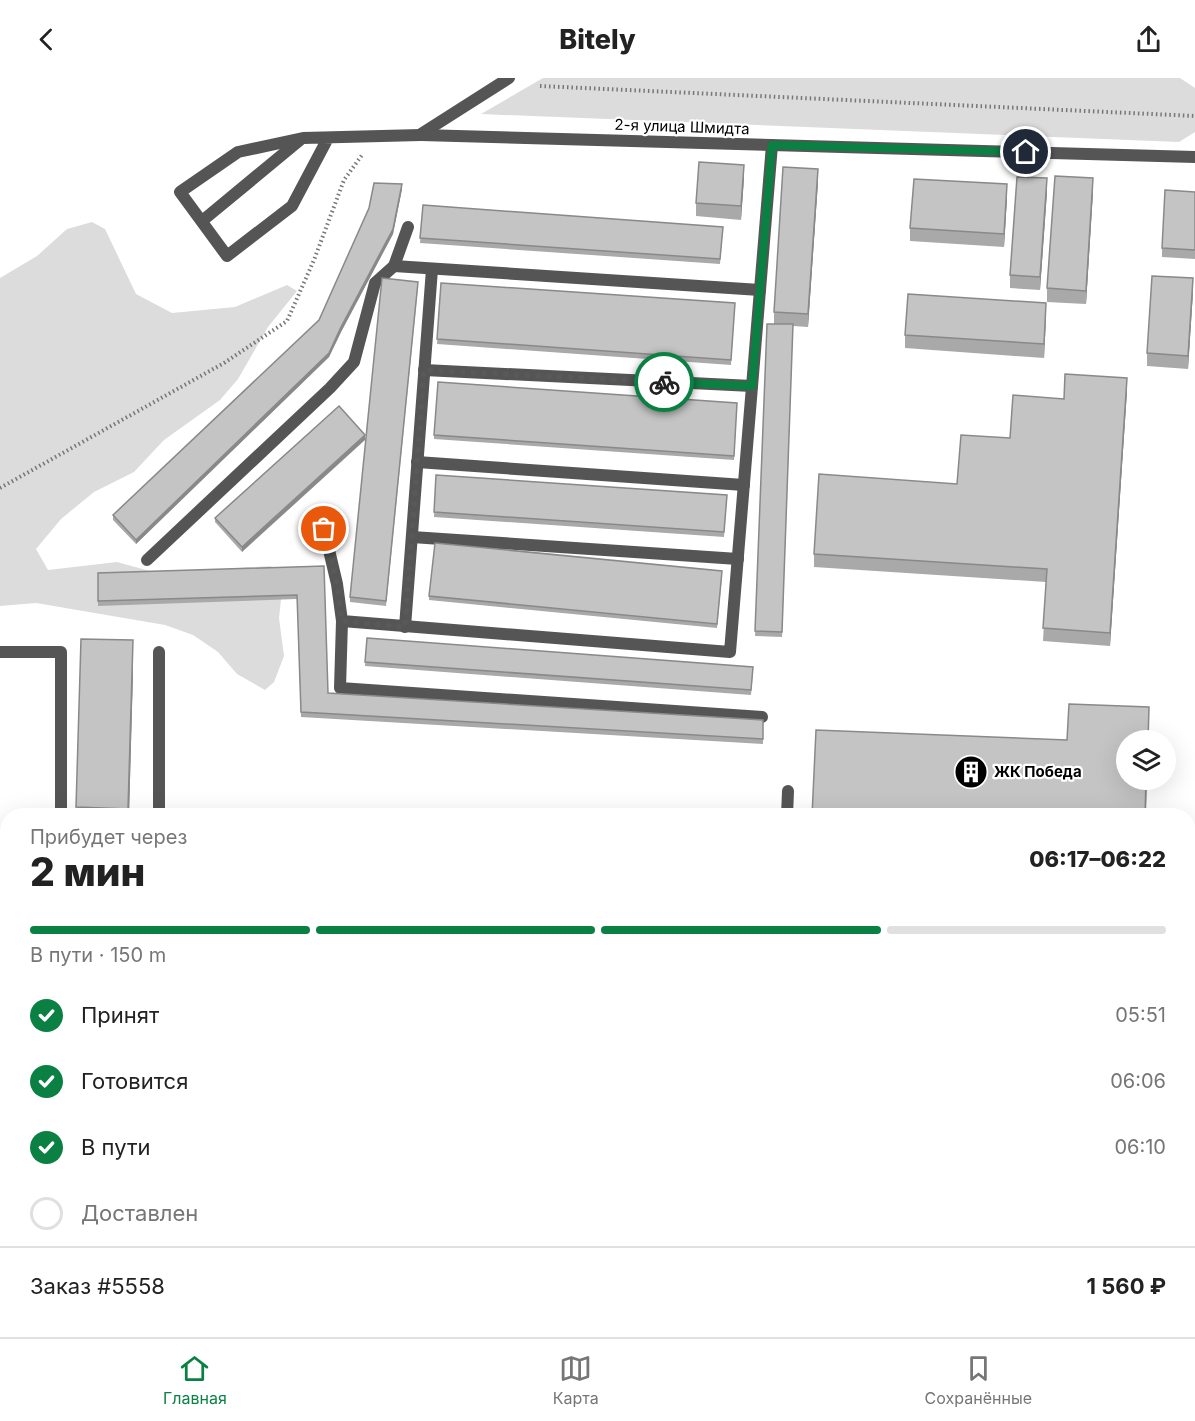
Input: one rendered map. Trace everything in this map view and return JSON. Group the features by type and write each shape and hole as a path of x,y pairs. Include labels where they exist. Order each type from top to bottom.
{"street":[{"path":"421,135 509,78"},
{"name":"2-я улица Шмидта","path":"328,138 292,206 227,256 180,192 238,152 303,138 421,135 1195,157"},
{"path":"202,221 303,138"},
{"path":"342,621 730,652 772,145"},
{"path":"147,560 330,388 354,362 375,283 393,266 408,227"},
{"path":"393,266 760,290"},
{"path":"405,627 432,269"},
{"path":"424,370 752,386"},
{"path":"417,462 744,484"},
{"path":"324,529 337,584 342,621 340,688 762,717"},
{"path":"411,537 738,560"},
{"path":"0,652 61,652 61,808"},
{"path":"159,652 159,808"},
{"path":"787,808 788,791"}],"path":[{"path":"540,86 1195,116"},
{"path":"0,488 224,363 286,321 314,260 344,180 376,136"}],"shaded area":[{"path":"543,78 1180,78 1195,88 1195,132 1179,142 481,114"},
{"path":"92,222 105,229 136,294 172,313 235,307 287,285 297,291 268,327 238,379 220,400 164,440 134,472 94,492 61,519 36,549 48,570 117,562 157,573 271,566 282,590 279,618 284,656 274,682 265,690 237,674 218,652 193,635 165,625 36,603 0,606 0,278 37,256 67,229"}],"building":[{"path":"699,162 744,165 741,206 696,203"},
{"path":"783,167 818,169 808,314 774,312"},
{"path":"1055,176 1093,178 1086,291 1047,288"},
{"path":"1017,177 1047,178 1040,277 1010,275"},
{"path":"914,179 1007,184 1004,234 910,228"},
{"path":"374,183 402,184 393,229 329,353 136,540 113,515 319,320 369,208"},
{"path":"1165,190 1195,192 1195,250 1162,248"},
{"path":"423,205 723,227 720,259 420,238"},
{"path":"1152,276 1193,278 1188,356 1147,353"},
{"path":"382,278 418,282 386,601 350,597"},
{"path":"441,283 735,303 731,360 437,339"},
{"path":"908,294 1046,303 1044,344 905,335"},
{"path":"767,324 793,324 782,632 755,631"},
{"path":"1065,374 1127,378 1110,633 1043,628 1047,569 814,554 819,474 957,484 961,435 1010,438 1013,395 1064,399"},
{"path":"438,382 737,403 734,456 434,435"},
{"path":"339,406 365,435 242,547 215,518"},
{"path":"436,475 727,495 724,532 434,512"},
{"path":"435,543 722,571 717,624 429,596"},
{"path":"324,566 328,693 763,720 763,739 301,712 297,595 98,601 98,573"},
{"path":"367,638 753,667 751,690 365,662"},
{"path":"81,639 133,640 128,808 76,807"},
{"name":"ЖК Победа","path":"1069,704 1149,707 1148,730 1116,730 1116,790 1146,790 1145,808 812,808 816,730 1067,740"}],"way so far":[{"path":"324,529 337,584 342,621 405,627 424,370 664,382"}],"place":[{"name":"ЖК Победа","path":"971,772"}],"route":[{"path":"664,382 752,386 772,145 1026,152"}]}
